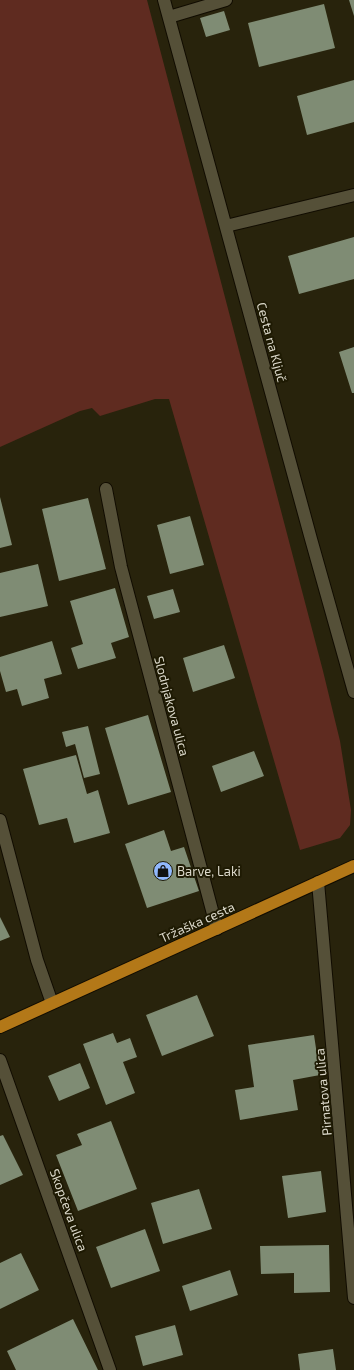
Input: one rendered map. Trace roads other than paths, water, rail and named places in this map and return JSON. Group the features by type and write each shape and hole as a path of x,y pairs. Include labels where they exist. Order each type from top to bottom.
{"main road":[{"name":"Tržaška cesta","path":"0,1027 354,866"}],"street":[{"name":"Cesta na Ključ","path":"164,0 354,692"},
{"path":"169,17 226,0"},
{"path":"226,226 354,195"},
{"name":"Slodnjakova ulica","path":"106,488 122,567 217,929"},
{"path":"0,820 37,960 52,1003"},
{"name":"Pirnatova ulica","path":"318,882 354,1298"},
{"name":"Skopčeva ulica","path":"0,1060 110,1370"}],"place":[{"name":"Barve, Laki","path":"163,871"}]}
